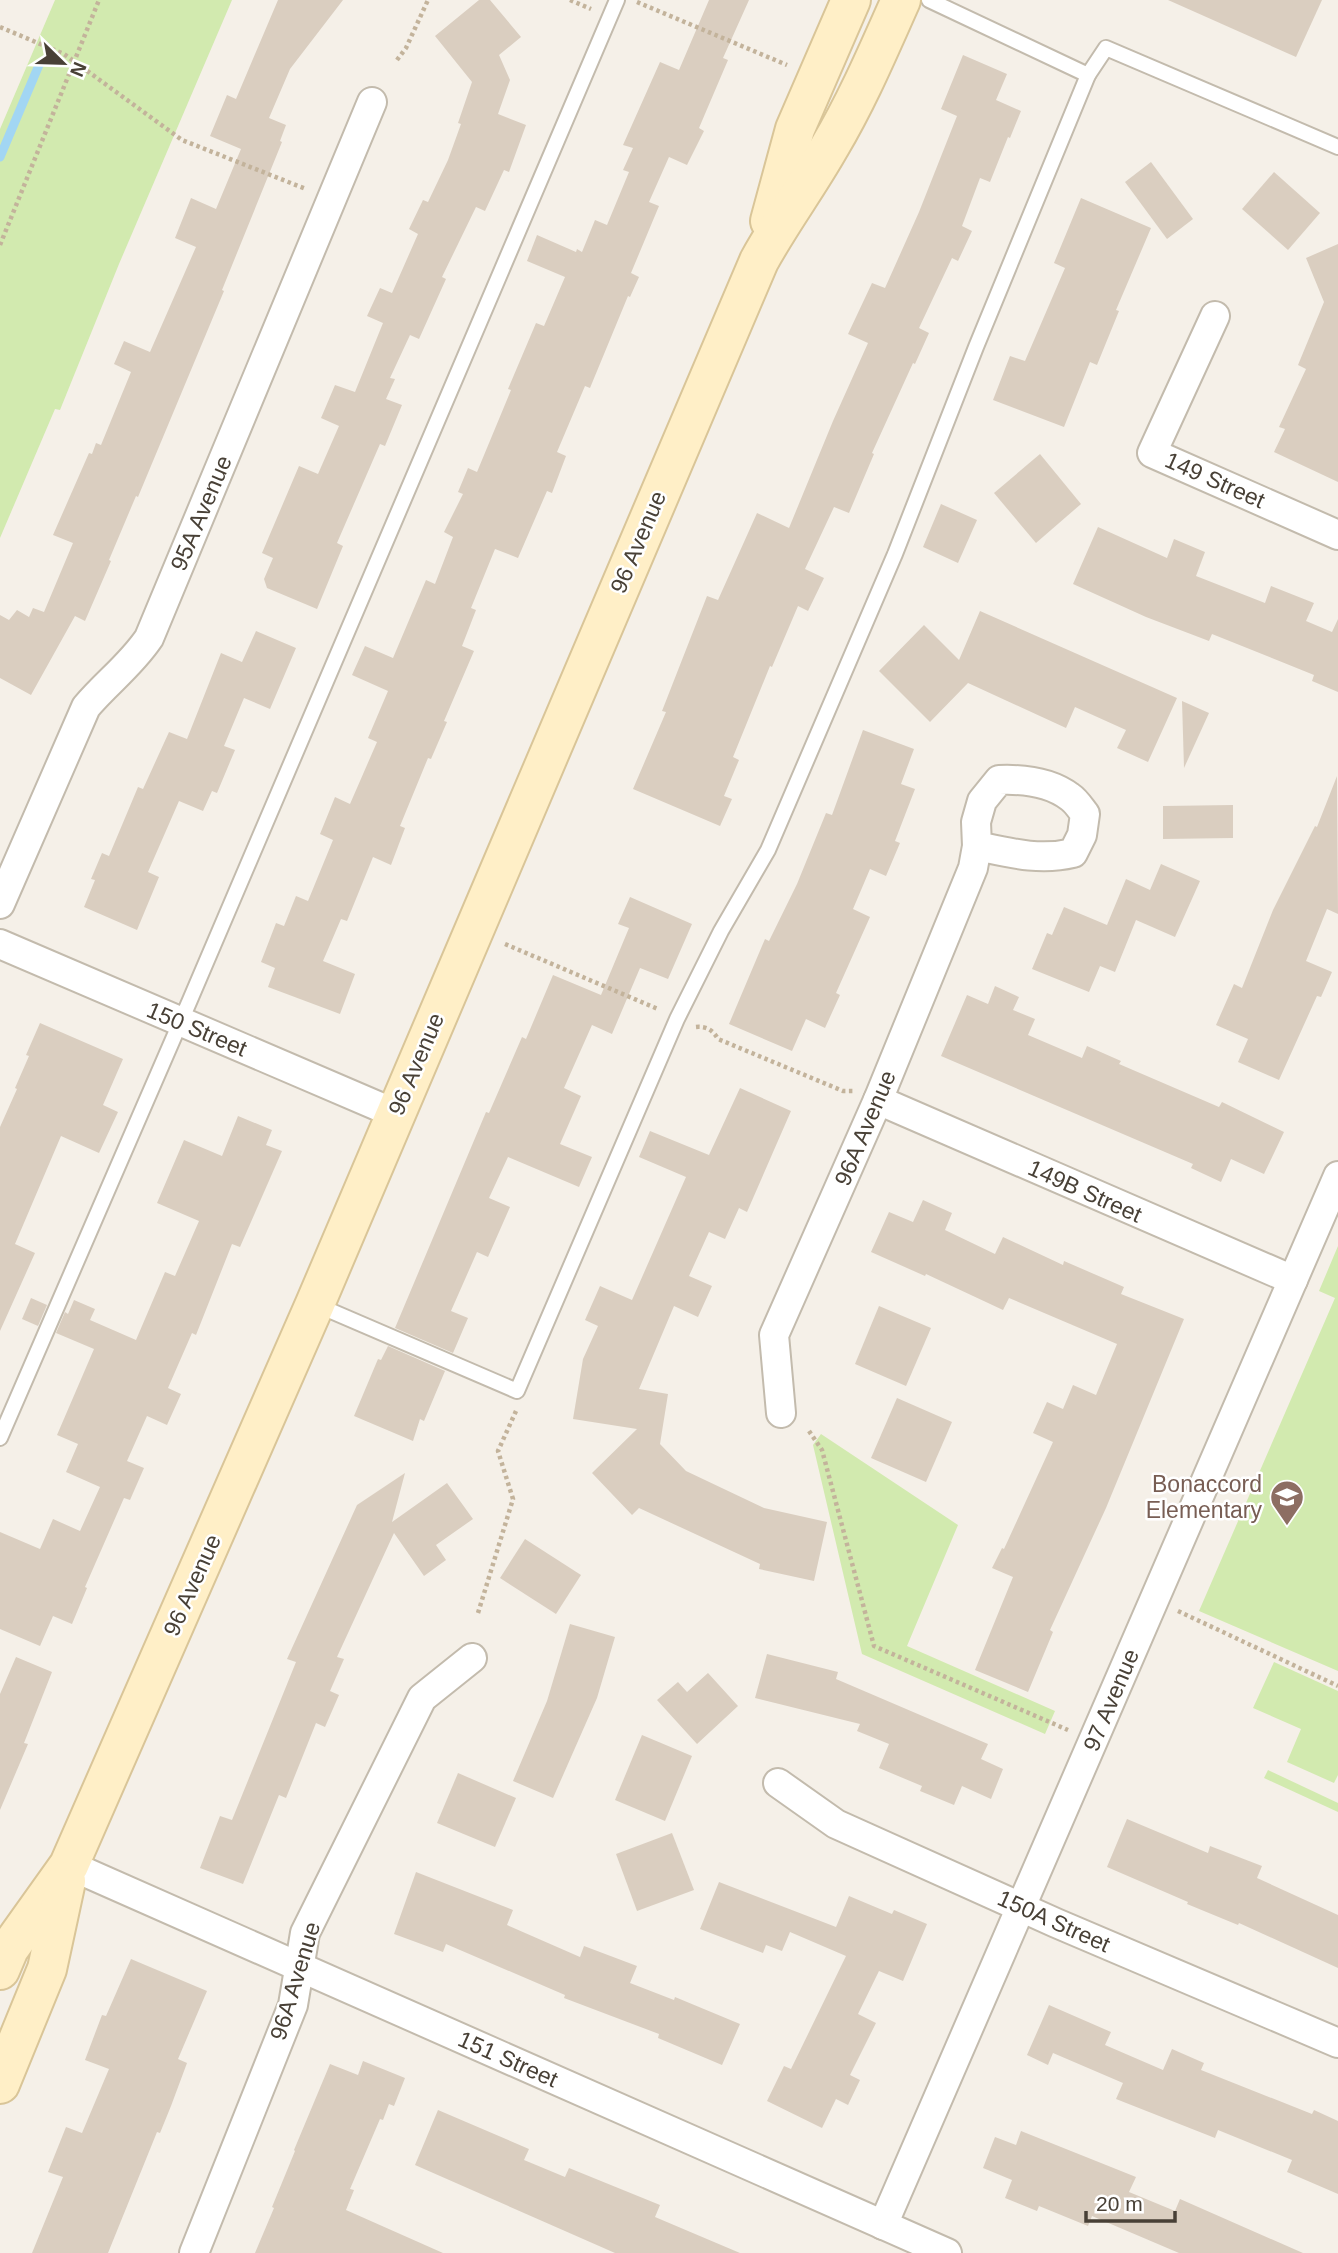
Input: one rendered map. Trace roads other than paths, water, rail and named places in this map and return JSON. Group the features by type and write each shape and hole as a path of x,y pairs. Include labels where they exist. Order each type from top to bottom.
{"main road":[{"name":"96 Avenue","path":"0,2084 47,1969 69,1865 315,1304 394,1113 759,261 795,130 851,0"},
{"name":"96 Avenue","path":"759,261 853,105 901,0"},
{"name":"96 Avenue","path":"0,1970 9,1949 69,1865"}],"street":[{"name":"95A Avenue","path":"0,904 86,708 108,682 136,657 149,638 372,102"},
{"name":"149 Street","path":"1215,316 1152,453 1338,535"},
{"name":"96A Avenue","path":"781,1413 774,1335 867,1096 973,868 977,846"},
{"name":"150 Street","path":"1,948 394,1113"},
{"name":"149B Street","path":"867,1096 1293,1280"},
{"name":"97 Avenue","path":"883,2225 1338,1176"},
{"name":"96A Avenue","path":"194,2253 293,2005 306,1933 422,1698 472,1658"},
{"name":"150A Street","path":"778,1783 836,1824 1021,1907 1338,2043"},
{"name":"151 Street","path":"69,1865 947,2253"}],"lane":[{"path":"0,1438 617,0"},
{"path":"929,0 1088,75"},
{"path":"315,1304 517,1391 677,1019 721,931 768,850 895,554 976,347 1088,75 1106,47 1338,147"}],"waterway":[{"path":"0,157 39,65"}],"place":[{"name":"Bonaccord Elementary","path":"1287,1527"}]}
